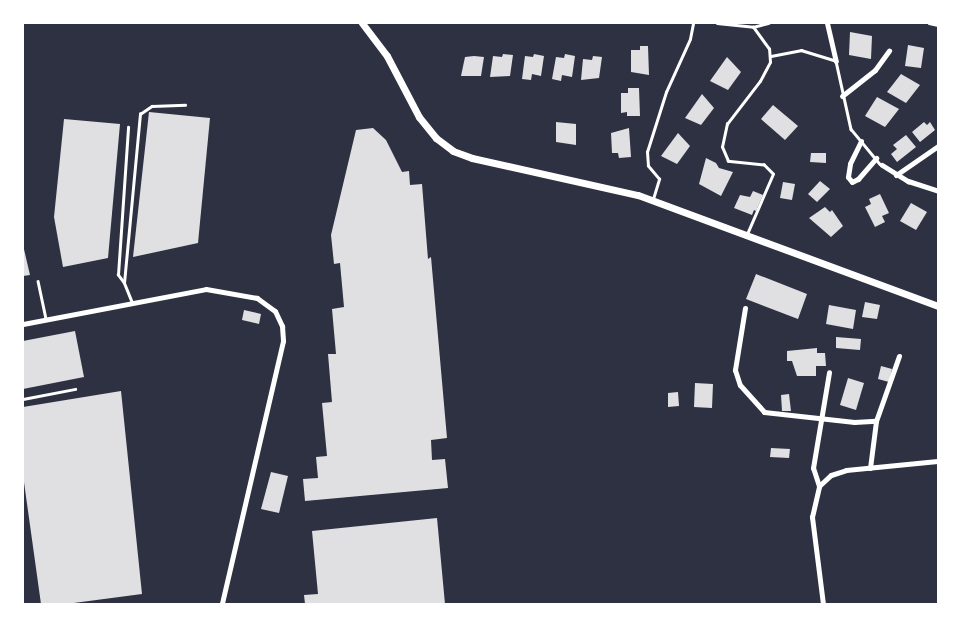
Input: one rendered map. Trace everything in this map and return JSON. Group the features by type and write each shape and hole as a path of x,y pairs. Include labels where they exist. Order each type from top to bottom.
{"street":[{"path":"362,23 390,61 419,117 446,147 472,158 653,200 938,306"},
{"path":"827,23 836,61"},
{"path":"842,96 875,70 889,51"},
{"path":"861,141 850,164 848,177 852,182 858,179 876,158"},
{"path":"896,175 938,146"},
{"path":"882,165 896,175 938,191"},
{"path":"23,324 217,289 265,302 281,323 280,357 222,604"},
{"path":"744,308 735,370 740,385 764,412 854,422 876,421"},
{"path":"870,468 876,421 899,356"},
{"path":"819,486 813,468 829,372"},
{"path":"823,604 813,523 813,501 819,486 834,474 938,461"}],"lane":[{"path":"653,200 659,179 648,166 647,152 666,92 690,39 693,23"},
{"path":"717,23 752,27 768,23"},
{"path":"929,23 938,25"},
{"path":"747,234 773,174 764,165 727,161 722,151 723,135 730,118 766,73 771,56 762,36 752,27"},
{"path":"771,56 801,50 836,61 851,129 882,165"},
{"path":"124,283 140,114 152,106 185,105"},
{"path":"128,127 118,275 132,303"},
{"path":"38,281 46,319"},
{"path":"23,399 75,389"}],"building":[{"path":"850,32 872,36 871,59 849,55"},
{"path":"908,45 924,48 921,68 905,66"},
{"path":"640,46 648,46 649,75 631,72 631,50 640,50"},
{"path":"503,54 513,55 510,76 490,77 493,56 502,57"},
{"path":"534,54 544,56 541,76 532,74 531,80 522,79 525,56 533,57"},
{"path":"565,54 575,56 572,77 562,75 561,81 552,79 556,57 564,58"},
{"path":"593,56 602,57 599,78 581,80 583,59 592,60"},
{"path":"465,57 484,57 481,76 461,76"},
{"path":"727,57 741,72 728,90 710,81"},
{"path":"901,74 920,85 906,103 887,92"},
{"path":"628,88 639,88 640,116 621,113 621,93 628,93"},
{"path":"702,94 714,108 701,125 685,118"},
{"path":"877,97 899,109 885,127 865,116"},
{"path":"773,105 798,126 785,140 761,119"},
{"path":"149,112 210,118 198,243 133,257"},
{"path":"64,119 120,124 108,258 63,267 54,217"},
{"path":"556,122 576,124 576,145 556,142"},
{"path":"924,122 927,125 930,122 935,130 920,142 912,132"},
{"path":"373,128 386,140 402,172 409,171 410,185 422,184 447,438 431,440 432,460 445,459 448,488 305,501 303,479 318,478 316,457 327,456 322,403 332,402 328,354 336,354 332,309 344,307 340,263 334,264 331,235 356,130"},
{"path":"629,128 631,157 619,158 618,153 612,153 611,133"},
{"path":"678,133 690,146 677,164 661,156"},
{"path":"906,135 916,147 897,162 891,154 897,149 893,145"},
{"path":"811,153 826,153 826,163 810,162"},
{"path":"706,158 716,163 719,168 733,172 721,196 699,184"},
{"path":"820,181 830,189 817,202 808,194"},
{"path":"783,182 795,184 792,200 780,198"},
{"path":"753,191 763,195 752,215 734,208 740,195 750,197"},
{"path":"880,194 889,213 882,216 885,222 875,227 865,207 871,204 869,199"},
{"path":"911,203 927,212 916,230 900,221"},
{"path":"825,207 830,212 832,210 843,226 831,237 809,218"},
{"path":"23,245 30,275 23,276"},
{"path":"756,274 807,294 798,319 746,299"},
{"path":"865,302 880,305 877,319 862,317"},
{"path":"829,305 856,310 853,329 826,324"},
{"path":"244,310 261,314 259,324 242,320"},
{"path":"75,331 84,377 23,389 23,341"},
{"path":"836,337 861,339 860,350 836,348"},
{"path":"817,348 817,353 825,353 826,366 816,366 816,376 797,376 792,361 787,361 787,351"},
{"path":"881,366 892,369 889,382 878,379"},
{"path":"848,378 864,383 856,410 840,405"},
{"path":"695,383 713,384 712,408 694,407"},
{"path":"121,391 142,594 66,604 41,604 23,475 23,407"},
{"path":"678,392 679,406 668,407 668,393"},
{"path":"789,394 791,411 782,411 781,395"},
{"path":"771,448 790,449 789,458 770,457"},
{"path":"271,472 288,476 279,513 261,509"},
{"path":"437,518 445,604 305,604 304,595 318,594 312,531"}]}
